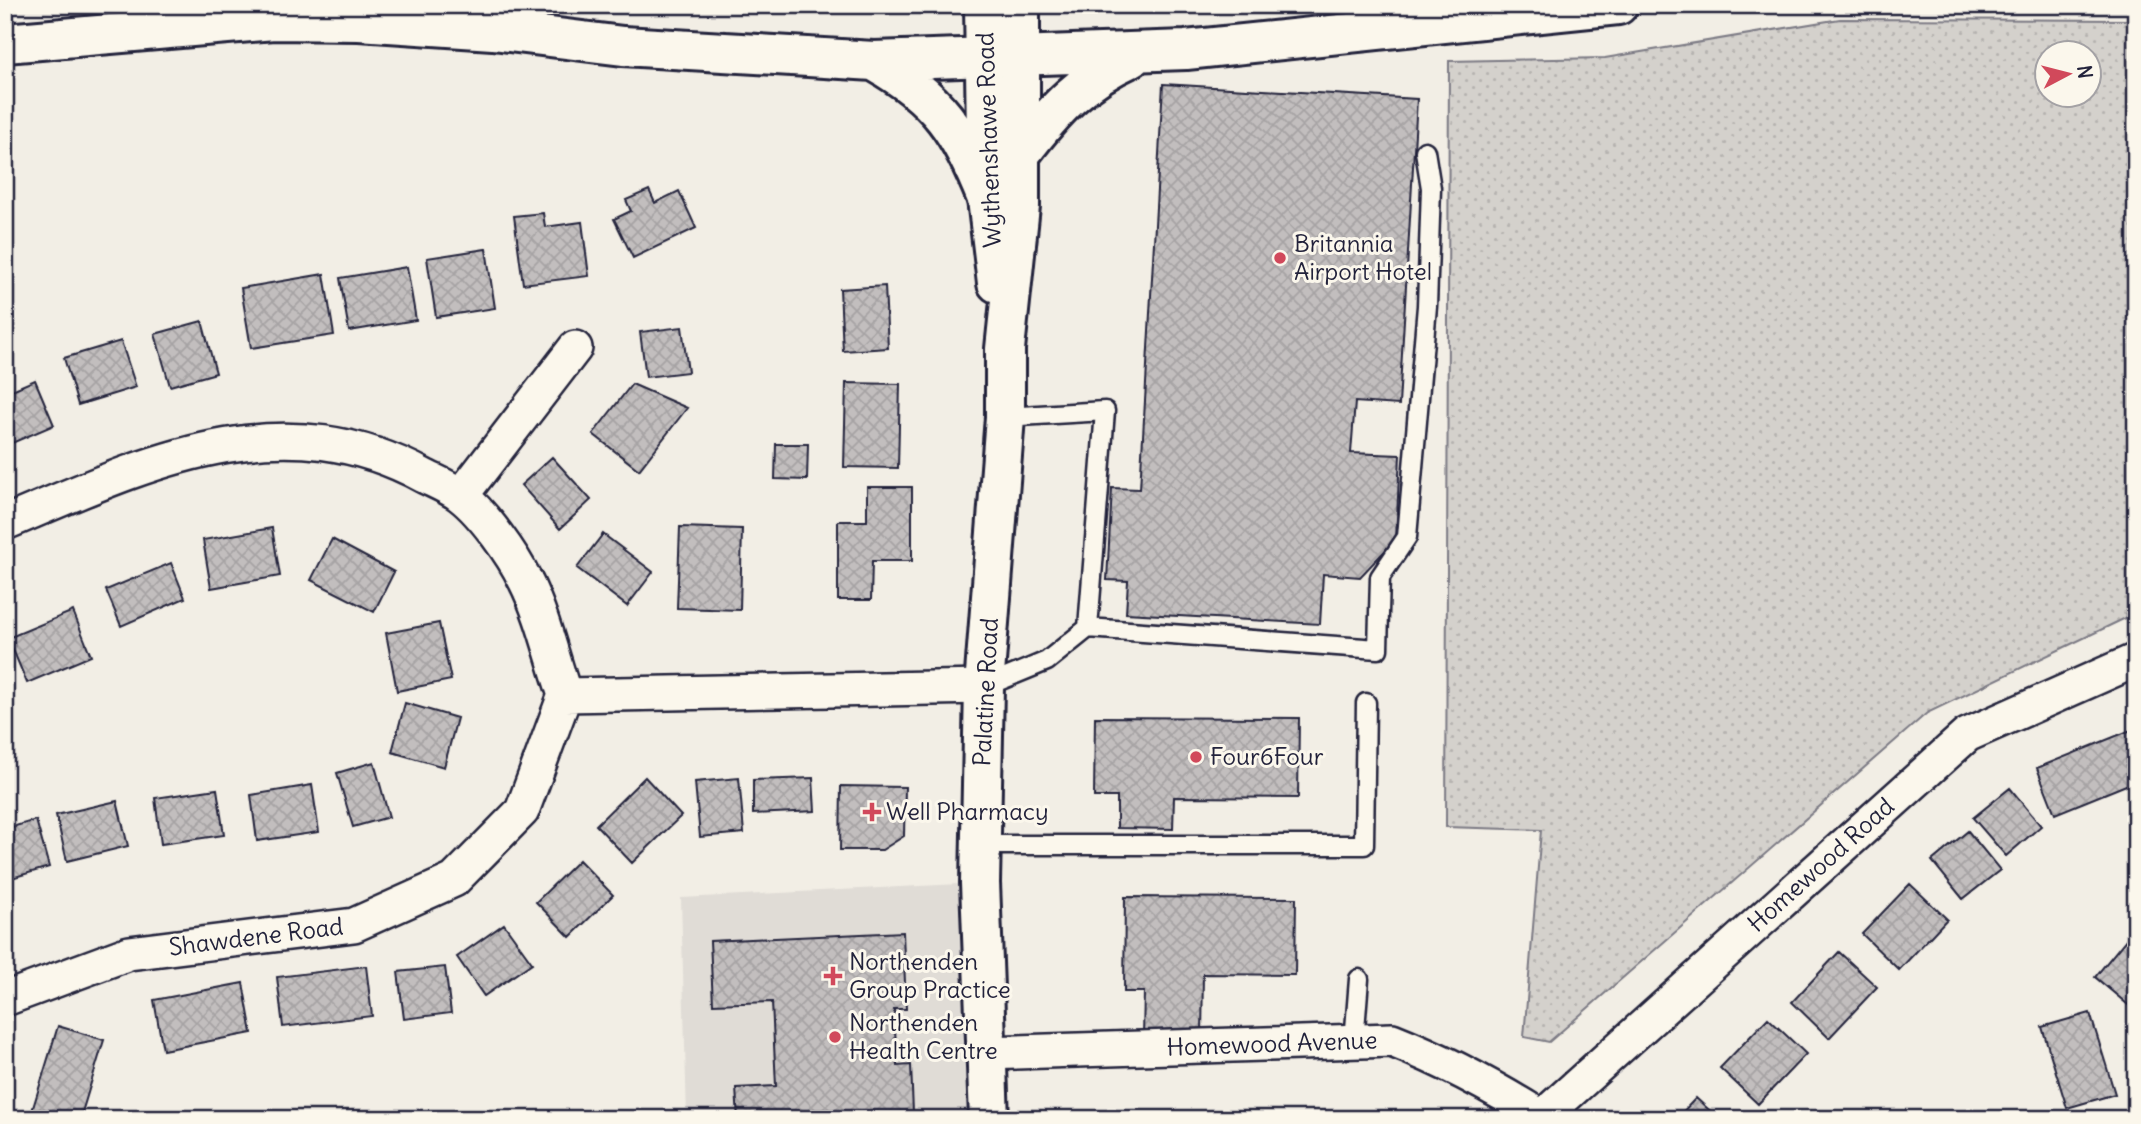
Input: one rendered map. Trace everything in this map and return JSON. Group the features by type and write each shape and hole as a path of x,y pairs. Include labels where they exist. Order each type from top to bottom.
{"main road":[{"name":"Wythenshawe Road","path":"984,5 1002,56 1021,152 1020,206 1004,349"},
{"name":"Wythenshawe Road","path":"1004,349 987,199 1002,56 1020,5"},
{"path":"5,43 221,24 359,20 494,30 623,46 874,61 1143,52 1379,31 1618,5"},
{"path":"1021,152 1069,95 1107,68 1143,52"},
{"path":"874,61 906,79 934,105 967,149 987,199"},
{"name":"Palatine Road","path":"989,1119 984,1053 980,845 984,687 1004,416 1004,349"}],"street":[{"path":"461,496 575,348"},
{"path":"5,523 134,469 191,453 256,440 326,441 391,458 461,496 497,538 525,580 565,695 984,687"},
{"name":"Homewood Road","path":"1540,1118 1967,735 2136,660"},
{"name":"Shawdene Road","path":"5,999 129,953 354,925 454,880 522,811 565,695"},
{"name":"Homewood Avenue","path":"984,1053 1392,1040 1439,1058 1480,1079 1540,1118"}],"lane":[{"path":"984,687 1047,662 1088,628 1378,649 1380,577 1407,537 1427,306 1431,188 1425,151"},
{"path":"1004,416 1105,411 1088,628"},
{"path":"980,845 1364,845 1366,703"},
{"path":"1354,1042 1359,979"}],"shaded area":[{"path":"1840,19 2136,20 2136,613 1927,713 1549,1042 1524,1037 1541,830 1446,827 1449,61 1605,58"},
{"name":"Northenden Group Practice","path":"980,883 988,1119 687,1119 681,898"}],"building":[{"name":"Britannia Airport Hotel","path":"1163,84 1417,99 1399,405 1355,402 1351,453 1400,455 1396,539 1360,577 1323,574 1320,624 1126,613 1128,581 1107,580 1112,488 1140,489"},
{"path":"649,190 655,203 679,191 696,228 633,258 614,219 631,211 626,200"},
{"path":"543,213 545,227 582,222 589,276 523,284 514,216"},
{"path":"486,249 495,308 436,317 427,258"},
{"path":"407,267 416,320 349,331 340,278"},
{"path":"324,274 334,335 251,348 241,288"},
{"path":"885,286 888,348 843,351 840,289"},
{"path":"202,321 216,373 170,386 155,334"},
{"path":"682,327 688,372 646,377 640,332"},
{"path":"121,341 136,387 78,405 64,358"},
{"path":"35,380 54,425 5,446 5,393"},
{"path":"846,383 900,384 898,468 844,467"},
{"path":"632,384 687,408 639,470 593,434"},
{"path":"776,444 808,444 807,480 775,479"},
{"path":"552,457 591,500 560,529 521,485"},
{"path":"867,487 912,487 912,561 872,561 871,600 838,600 838,521 867,521"},
{"path":"680,527 742,529 740,610 677,608"},
{"path":"272,528 280,576 211,588 203,540"},
{"path":"603,534 653,572 627,606 577,568"},
{"path":"332,539 394,572 374,612 311,580"},
{"path":"171,563 185,598 121,626 106,590"},
{"path":"73,611 91,656 27,683 8,638"},
{"path":"439,623 451,680 397,691 386,633"},
{"path":"405,703 457,718 444,767 392,752"},
{"name":"Four6Four","path":"1095,717 1299,718 1298,798 1174,797 1173,829 1117,828 1117,797 1094,797"},
{"path":"2136,728 2136,781 2055,814 2037,768"},
{"path":"374,762 389,817 353,827 337,773"},
{"path":"645,777 681,816 632,863 596,825"},
{"path":"739,778 744,833 700,837 695,782"},
{"path":"813,778 815,811 753,814 753,780"},
{"path":"312,785 319,832 257,841 251,795"},
{"name":"Well Pharmacy","path":"841,786 905,787 904,836 882,850 840,850"},
{"path":"2010,788 2041,826 2006,856 1973,818"},
{"path":"217,789 224,835 161,844 155,798"},
{"path":"117,801 128,846 67,861 56,815"},
{"path":"36,820 49,867 5,880 5,829"},
{"path":"1968,831 2000,870 1963,899 1932,861"},
{"path":"579,860 613,895 570,937 536,902"},
{"path":"1910,884 1947,919 1899,970 1862,934"},
{"path":"1125,897 1296,898 1295,975 1203,974 1202,1036 1143,1036 1144,992 1124,992"},
{"path":"504,924 532,963 484,996 457,957"},
{"path":"2136,927 2136,1005 2133,1009 2095,977"},
{"name":"Northenden Health Centre","path":"903,932 906,1009 894,1009 897,1066 911,1065 913,1112 738,1119 736,1088 776,1086 772,1002 713,1004 710,941"},
{"path":"1839,952 1877,987 1829,1038 1792,1002"},
{"path":"366,966 372,1016 283,1027 277,977"},
{"path":"445,967 451,1013 404,1019 398,972"},
{"path":"243,983 252,1033 163,1050 154,1000"},
{"path":"2090,1013 2115,1094 2067,1108 2042,1027"},
{"path":"1768,1018 1806,1054 1758,1104 1720,1068"},
{"path":"58,1026 104,1040 80,1119 56,1119 32,1111"},
{"path":"1696,1098 1719,1119 1676,1119"}],"place":[{"name":"Britannia Airport Hotel","path":"1280,258"},
{"name":"Four6Four","path":"1196,757"},
{"name":"Well Pharmacy","path":"872,812"},
{"name":"Northenden Group Practice","path":"833,976"},
{"name":"Northenden Health Centre","path":"835,1037"}]}
